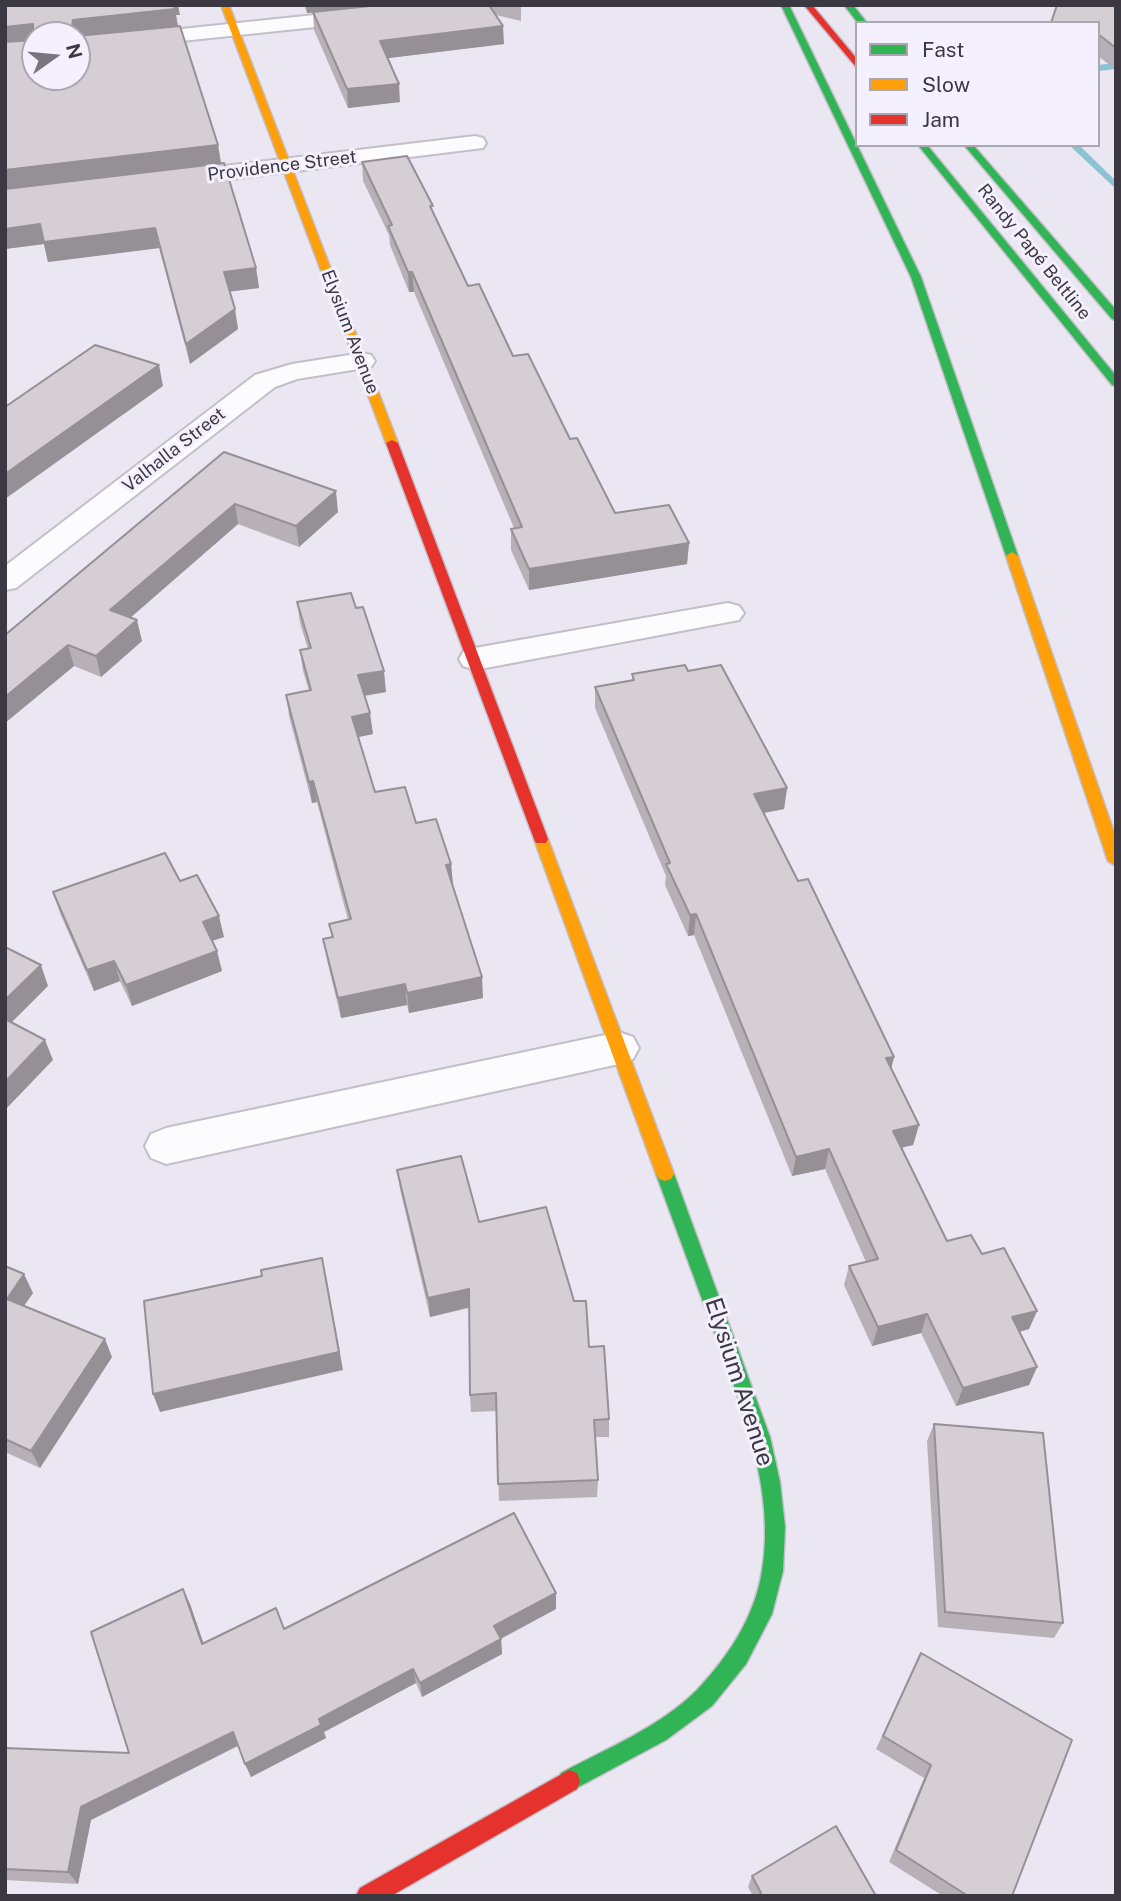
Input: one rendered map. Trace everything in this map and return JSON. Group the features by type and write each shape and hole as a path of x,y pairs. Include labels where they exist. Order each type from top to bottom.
{"main road":[{"name":"Elysium Avenue","path":"225,5 475,659 619,1048 764,1443 776,1504 776,1564 761,1617 738,1662 702,1700 660,1729 368,1896"},
{"path":"785,5 916,277 1116,861"},
{"path":"808,5 855,63"},
{"path":"848,5 861,21"},
{"name":"Randy Papé Beltline","path":"924,147 1116,383"},
{"name":"Randy Papé Beltline","path":"970,147 1115,315"}],"street":[{"path":"91,44 468,5"},
{"name":"Providence Street","path":"152,182 475,143"},
{"name":"Valhalla Street","path":"5,581 265,381 292,372 362,361"},
{"path":"475,659 727,613"},
{"path":"166,1146 619,1048"}],"building":[{"path":"5,5 174,5 175,9 73,21 21,21 21,25 5,27"},
{"path":"379,5 489,5 503,26 380,41 399,84 347,89 313,12"},
{"path":"1057,5 1116,5 1116,48 1100,36 1100,21 1052,21"},
{"path":"180,26 218,145 5,170 5,42 21,41 21,91 91,91 91,35"},
{"path":"407,156 433,206 430,206 468,286 479,284 513,356 528,354 570,439 577,438 615,513 669,505 689,543 529,569 511,529 522,527 412,272 408,272 388,226 392,225 362,162"},
{"path":"224,163 256,268 224,272 235,309 186,344 155,228 44,242 40,224 5,229 5,189"},
{"path":"95,345 159,365 5,474 5,407"},
{"path":"224,452 336,491 296,526 235,504 110,610 137,620 96,656 68,645 5,697 5,635"},
{"path":"351,593 356,608 363,607 384,671 358,675 370,713 352,717 375,792 405,787 416,823 436,819 451,864 446,865 482,977 407,993 405,984 338,998 323,939 333,937 329,924 351,919 313,781 309,782 286,695 311,690 300,650 311,648 297,602"},
{"path":"685,665 688,671 721,665 787,788 754,794 798,881 808,879 894,1057 886,1058 919,1125 893,1131 947,1241 971,1235 982,1254 1004,1248 1037,1311 1012,1317 1037,1367 963,1388 927,1314 878,1327 849,1266 878,1259 829,1149 796,1157 696,914 690,915 666,864 670,863 595,687 634,680 632,674"},
{"path":"165,853 180,881 197,875 219,916 203,922 217,951 126,985 114,961 87,970 53,892"},
{"path":"5,947 41,965 5,1000"},
{"path":"5,1019 45,1040 5,1082"},
{"path":"461,1156 479,1222 546,1207 574,1301 586,1301 589,1347 604,1346 609,1419 594,1420 598,1480 498,1484 496,1393 470,1395 469,1289 428,1298 397,1170"},
{"path":"322,1258 339,1352 153,1394 144,1301 262,1276 261,1270"},
{"path":"5,1266 24,1274 7,1299 105,1339 31,1451 5,1439"},
{"path":"934,1424 1043,1433 1063,1623 945,1612"},
{"path":"514,1513 556,1593 494,1626 501,1639 420,1683 413,1669 319,1719 321,1725 245,1764 233,1732 81,1807 68,1872 5,1869 5,1748 129,1753 91,1632 183,1589 202,1644 276,1608 284,1629"},
{"path":"921,1653 1072,1740 1012,1896 968,1896 896,1850 931,1765 883,1736"},
{"path":"836,1826 876,1896 757,1896 761,1893 752,1876"}],"waterway":[{"path":"1100,68 1116,66"},
{"path":"1075,147 1116,186"}],"traffic: fast":[{"path":"785,5 916,277 1012,556"},
{"path":"848,5 861,21"},
{"path":"924,147 1116,383"},
{"path":"970,147 1116,317"},
{"path":"569,1781 658,1732 704,1698 739,1656 761,1614 773,1571 775,1527 770,1482 760,1437 665,1174"}],"traffic: slow":[{"path":"225,5 392,443"},
{"path":"1012,556 1116,861"},
{"path":"541,839 665,1174"}],"traffic: jam":[{"path":"808,5 855,63"},
{"path":"392,443 541,839"},
{"path":"368,1896 569,1781"}]}
